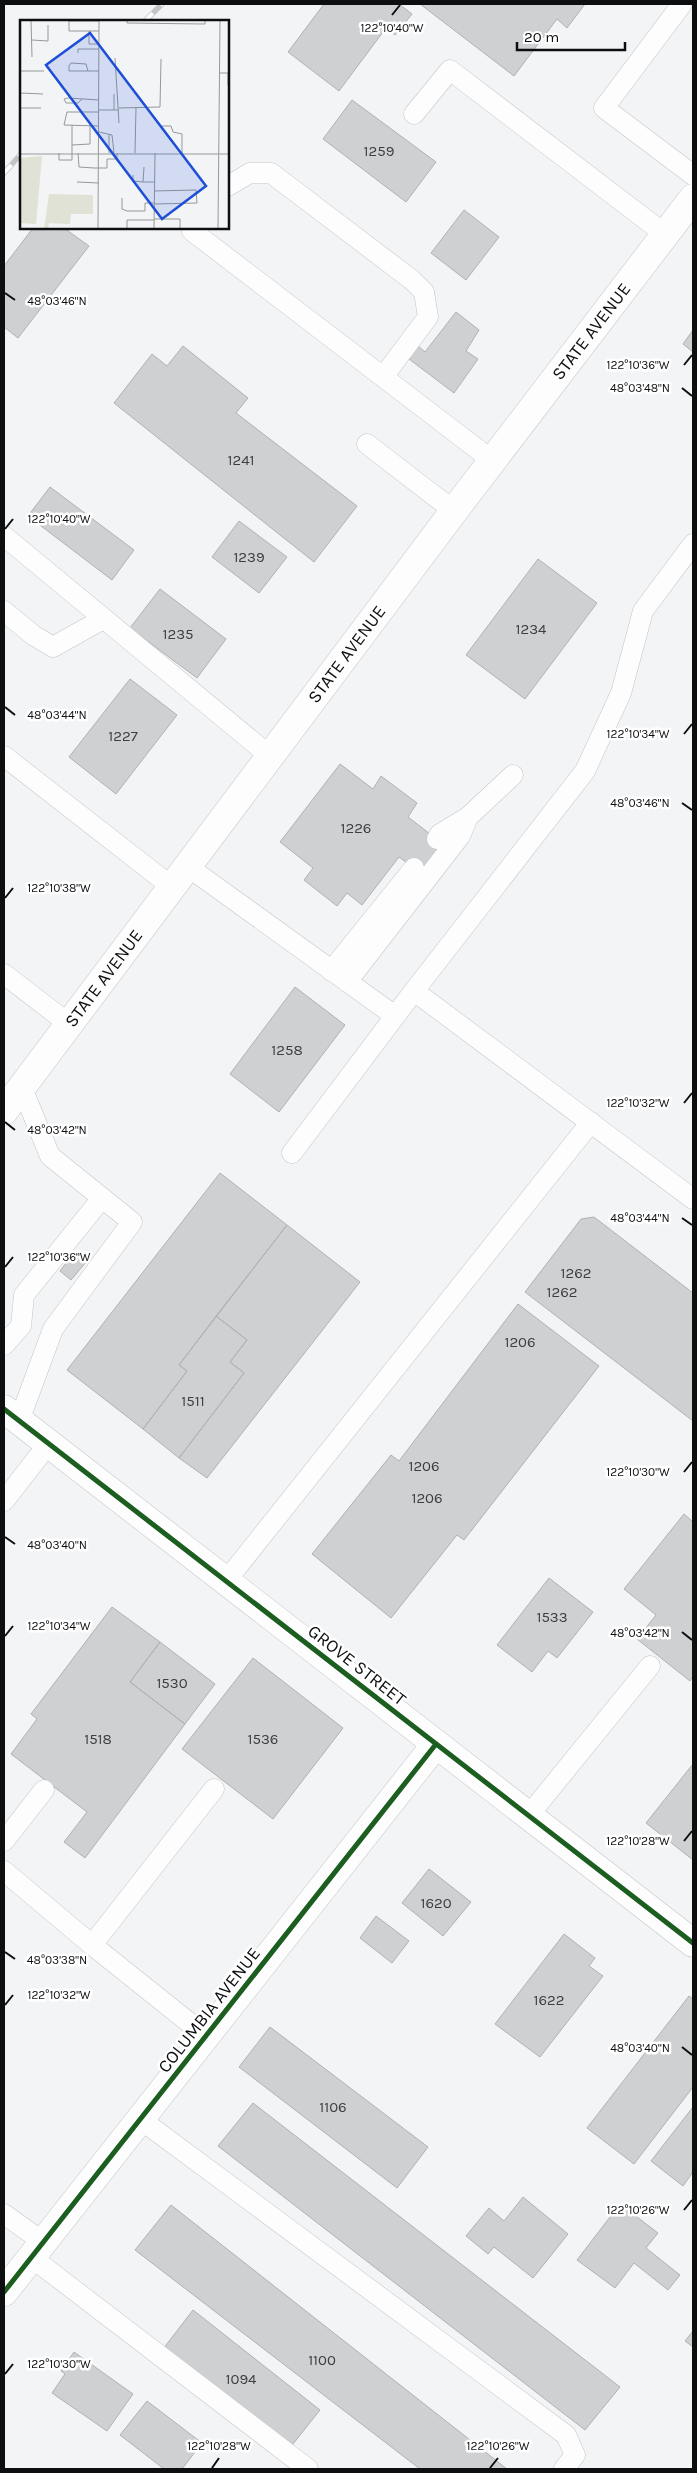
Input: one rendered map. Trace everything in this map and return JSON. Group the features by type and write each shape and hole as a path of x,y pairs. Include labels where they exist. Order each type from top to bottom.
{"street":[{"name":"STATE AVENUE","path":"4,1112 454,511 693,198"},
{"name":"GROVE STREET","path":"12,1415 693,1943"},
{"name":"COLUMBIA AVENUE","path":"4,2292 436,1744"}],"lane":[{"path":"682,4 604,108 693,175"},
{"path":"414,114 450,70 666,235"},
{"path":"229,185 250,173 271,173 412,280 424,292 428,317 383,377"},
{"path":"193,229 493,461"},
{"path":"367,444 454,511"},
{"path":"4,536 270,756"},
{"path":"292,1153 414,990 585,771 621,693 643,611 693,544"},
{"path":"4,611 33,635 53,646 103,619"},
{"path":"4,756 179,876 340,976 395,1016"},
{"path":"437,839 440,834 468,817 513,775"},
{"path":"340,976 460,836 468,817"},
{"path":"340,976 414,868"},
{"path":"4,974 69,1024"},
{"path":"414,990 693,1199"},
{"path":"12,1415 53,1329 132,1222 50,1156 22,1088"},
{"path":"226,1581 591,1122"},
{"path":"4,1345 20,1326 24,1295 102,1198"},
{"path":"4,1501 49,1442"},
{"path":"528,1815 650,1666"},
{"path":"92,1945 214,1789"},
{"path":"4,1841 44,1790"},
{"path":"4,1871 92,1945 206,2036"},
{"path":"140,2119 566,2435 575,2455 564,2469"},
{"path":"4,2214 37,2250 308,2469"}],"building":[{"path":"324,4 399,4 412,14 395,35 386,28 339,91 288,52"},
{"path":"420,4 585,4 567,28 557,19 514,76"},
{"path":"352,100 436,162 406,202 323,139"},
{"path":"464,210 499,237 466,280 431,253"},
{"path":"32,229 65,229 89,246 18,338 4,327 4,266"},
{"path":"456,312 479,330 466,351 478,359 454,393 409,359 418,346 425,352"},
{"path":"693,330 693,352 683,344"},
{"path":"183,346 248,398 236,413 357,506 314,562 114,403 152,354 167,366"},
{"path":"50,487 134,550 112,580 28,516"},
{"path":"239,521 287,557 259,593 212,557"},
{"path":"538,559 597,603 525,699 466,655"},
{"path":"160,589 226,639 197,678 130,628"},
{"path":"130,679 177,715 116,794 69,757"},
{"path":"340,764 373,789 381,776 417,803 408,817 443,844 421,873 399,857 362,905 347,893 337,906 304,880 313,868 280,842"},
{"path":"295,987 345,1025 279,1112 230,1074"},
{"path":"220,1173 287,1225 179,1365 187,1371 143,1429 67,1370"},
{"path":"594,1217 693,1293 693,1421 525,1292 581,1219"},
{"path":"287,1225 360,1282 207,1478 179,1458 244,1373 230,1362 247,1340 216,1316"},
{"path":"75,1251 87,1261 71,1280 60,1271"},
{"path":"518,1304 599,1366 464,1540 457,1535 391,1618 312,1554 391,1455 399,1461"},
{"path":"216,1316 247,1340 230,1362 244,1373 179,1458 143,1429 187,1371 179,1365"},
{"path":"684,1514 693,1522 693,1676 690,1681 637,1639 656,1615 624,1589"},
{"path":"549,1578 593,1612 557,1658 548,1651 532,1672 497,1645"},
{"path":"112,1607 160,1642 130,1682 185,1724 85,1858 64,1842 87,1812 11,1754 37,1719 31,1714"},
{"path":"160,1642 215,1684 185,1724 130,1682"},
{"path":"253,1658 343,1728 273,1819 182,1749"},
{"path":"693,1764 693,1860 646,1823"},
{"path":"429,1869 471,1902 443,1936 402,1903"},
{"path":"376,1916 409,1941 392,1963 360,1938"},
{"path":"564,1934 595,1958 589,1966 603,1976 540,2057 495,2024"},
{"path":"689,1996 693,1999 693,2087 634,2164 587,2128"},
{"path":"270,2027 428,2147 397,2188 239,2067"},
{"path":"253,2103 620,2387 585,2430 218,2146"},
{"path":"693,2107 693,2172 683,2186 651,2161"},
{"path":"523,2197 568,2234 533,2278 494,2247 488,2254 466,2236 489,2208 504,2221"},
{"path":"620,2204 658,2233 646,2248 680,2275 668,2290 634,2263 615,2288 577,2260"},
{"path":"171,2205 507,2469 420,2469 135,2250"},
{"path":"193,2310 320,2410 289,2449 163,2349"},
{"path":"693,2331 693,2347 685,2341"},
{"path":"74,2352 133,2394 107,2431 52,2393 65,2374 61,2371"},
{"path":"147,2401 202,2443 182,2469 164,2469 120,2435"}],"railway":[{"path":"146,20 162,4"},
{"path":"4,173 20,155"}],"cycle path":[{"path":"4,1409 693,1943"},
{"path":"4,2292 436,1744"}]}
